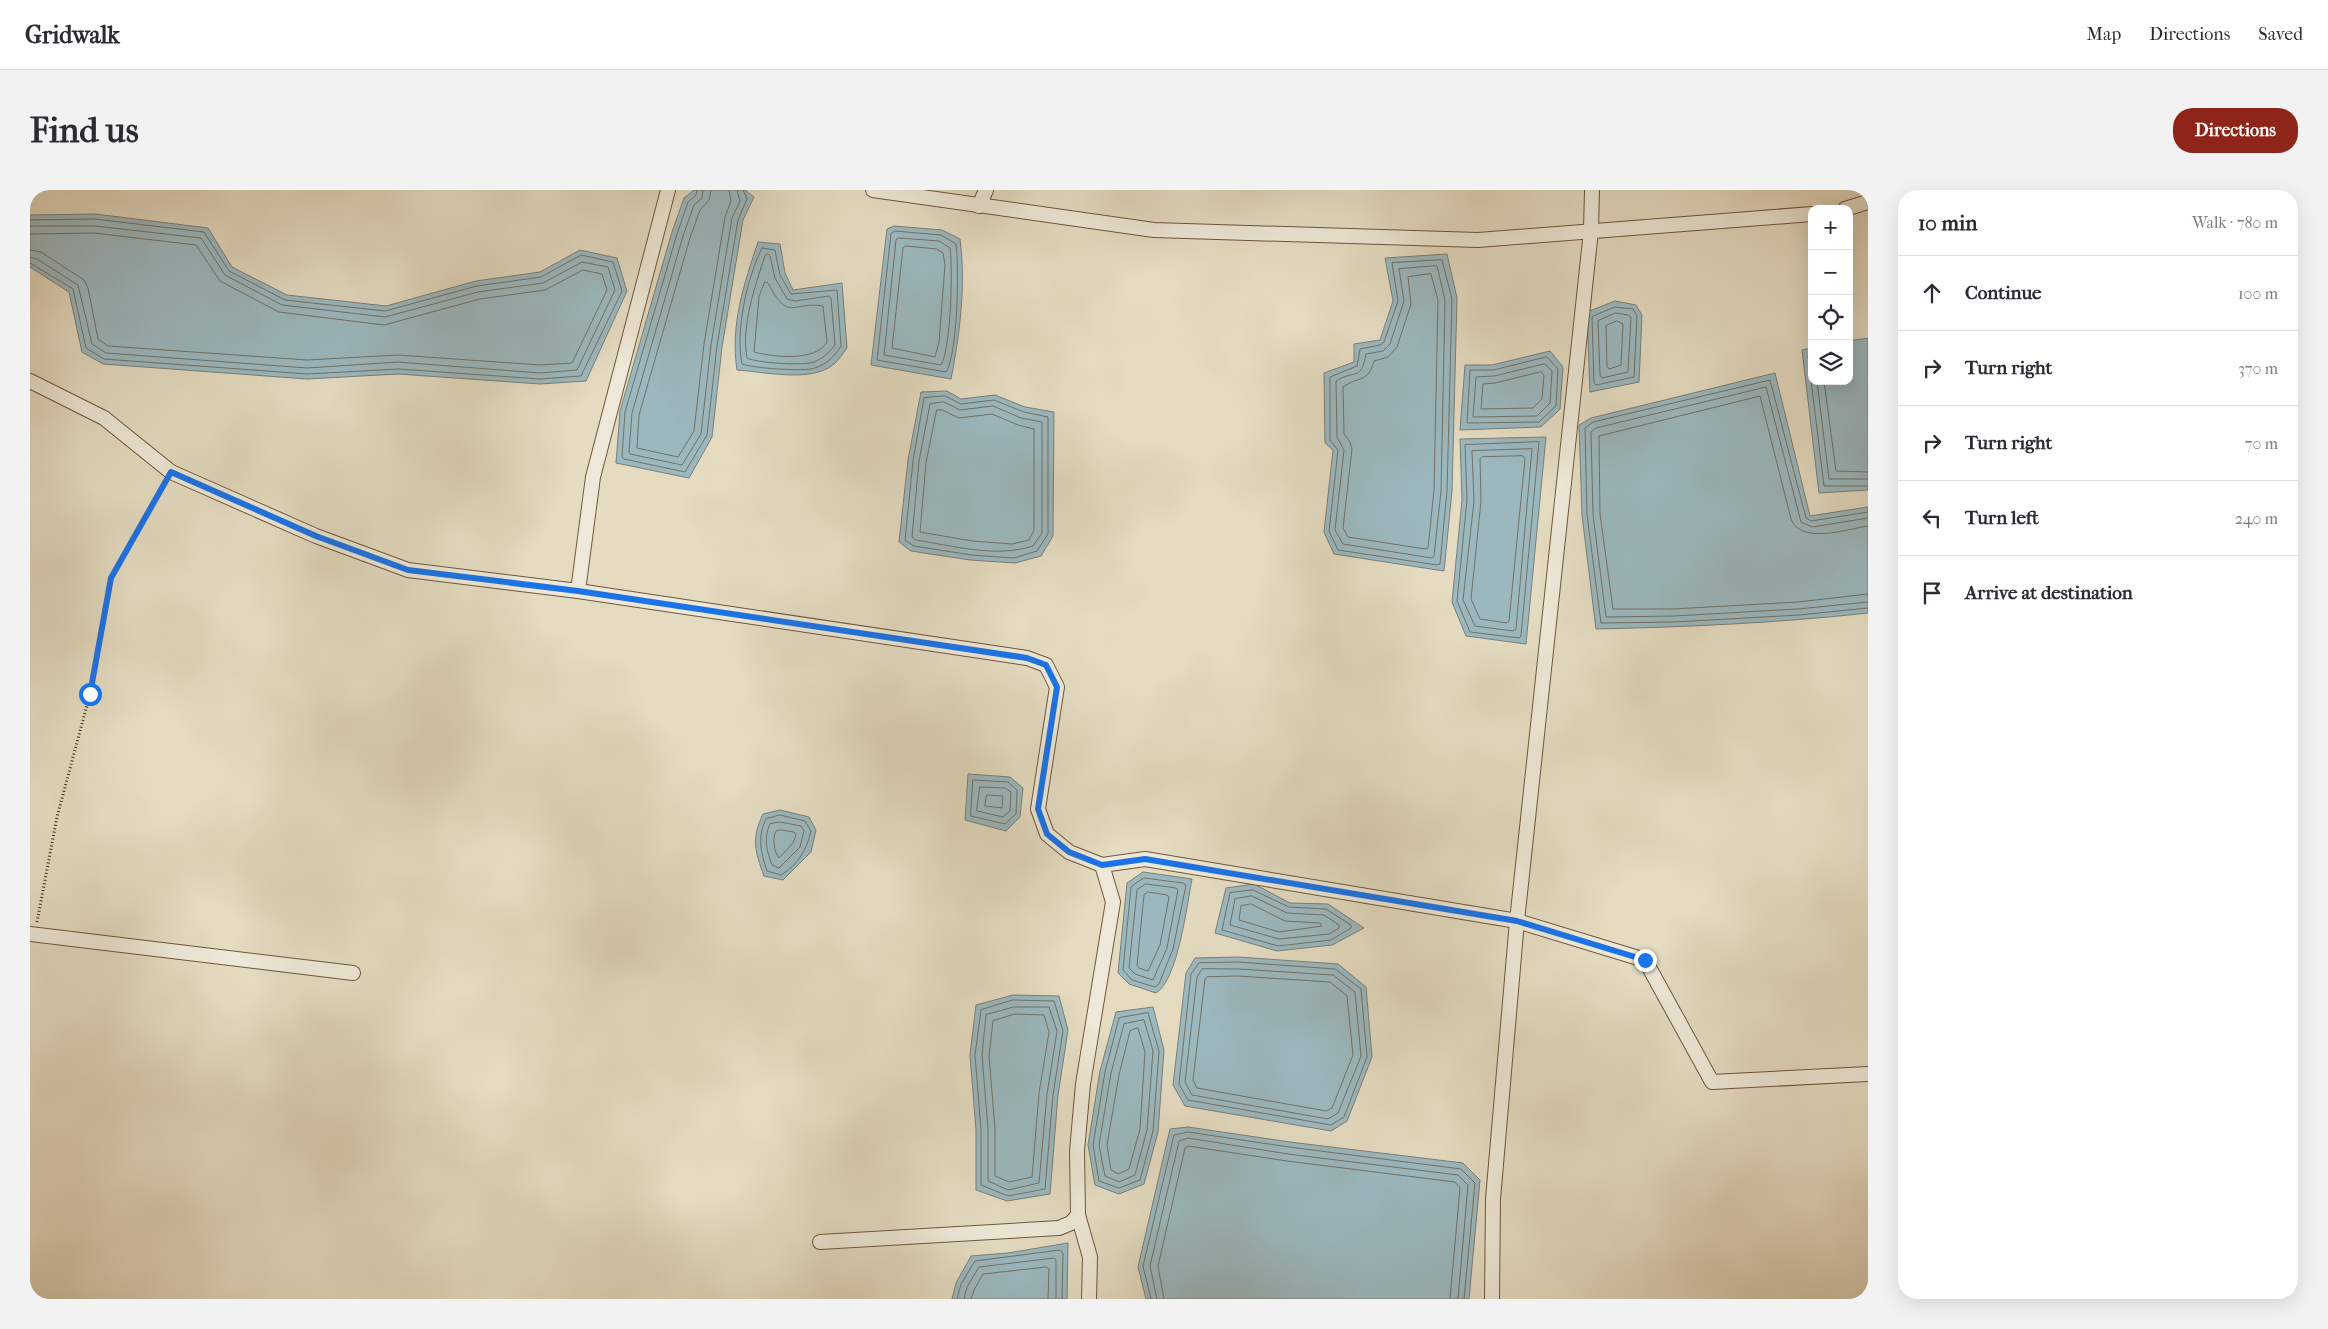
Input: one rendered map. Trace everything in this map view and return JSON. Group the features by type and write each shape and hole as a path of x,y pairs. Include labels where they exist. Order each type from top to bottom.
{"street":[{"path":"578,591 592,477 668,190"},
{"path":"873,190 1154,230 1478,240 1808,214"},
{"path":"979,206 986,190"},
{"path":"1492,1299 1493,1198 1517,921 1591,231 1592,190"},
{"path":"1853,207 1868,202"},
{"path":"30,382 104,418 171,472 316,536 408,570 578,591 1027,658 1046,665 1057,687 1038,809 1047,834 1069,852 1102,865 1145,859 1517,921 1645,960 1712,1082 1868,1074"},
{"path":"1089,1299 1090,1258 1078,1215 1077,1151 1083,1084 1113,902 1102,865"},
{"path":"32,934 353,973"},
{"path":"820,1242 1059,1228 1071,1223 1078,1215"}],"path":[{"path":"32,934 57,817 90,694 111,578 171,472"}],"water":[{"path":"694,190 745,190 754,197 743,220 722,347 712,437 689,478 616,463 620,411 672,232 684,198"},
{"path":"95,214 208,228 232,267 287,295 386,306 476,281 540,272 580,250 617,258 627,291 586,381 540,384 398,374 307,379 103,364 82,352 69,292 30,267 30,215"},
{"path":"894,226 942,230 960,239 962,256 961,309 951,379 871,365 887,229"},
{"path":"758,242 780,244 785,273 793,290 842,283 847,348 836,362 825,370 801,375 788,375 737,370 735,337 737,321 743,289"},
{"path":"1447,254 1457,298 1452,491 1444,571 1334,554 1324,532 1333,450 1325,443 1324,373 1354,362 1354,344 1380,340 1393,301 1385,258"},
{"path":"1615,301 1636,305 1642,315 1639,382 1590,392 1587,312"},
{"path":"1868,338 1868,490 1819,493 1802,350 1808,349 1808,385 1853,385 1853,340"},
{"path":"1550,351 1563,367 1560,409 1541,427 1460,430 1465,365 1492,365"},
{"path":"1775,373 1810,516 1868,507 1868,613 1732,624 1596,629 1582,515 1579,425 1591,418"},
{"path":"947,391 961,399 995,395 1025,407 1054,412 1053,536 1041,556 1015,563 970,560 911,551 899,542 908,460 921,392"},
{"path":"1546,437 1526,644 1466,636 1452,602 1462,500 1460,439"},
{"path":"968,774 1010,777 1023,788 1020,817 1006,831 965,820"},
{"path":"780,810 809,817 816,830 811,852 783,880 764,876 758,859 756,845 757,831 763,814"},
{"path":"1143,872 1192,879 1176,958 1164,985 1156,993 1129,984 1118,973 1127,883"},
{"path":"1254,884 1290,903 1328,904 1364,928 1332,945 1277,951 1215,933 1226,888"},
{"path":"1238,957 1338,964 1366,987 1372,1057 1347,1121 1331,1131 1185,1106 1173,1085 1186,973 1195,958"},
{"path":"1013,995 1059,996 1068,1030 1058,1095 1050,1194 1007,1201 976,1190 976,1130 970,1055 976,1005"},
{"path":"1153,1007 1164,1050 1158,1132 1144,1184 1119,1194 1095,1185 1088,1145 1100,1071 1116,1012"},
{"path":"1188,1127 1290,1142 1463,1163 1480,1180 1469,1299 1146,1299 1138,1267 1170,1129"},
{"path":"1068,1243 1067,1299 952,1299 956,1283 971,1256 1008,1253"}],"route":[{"path":"90,694 111,578 171,472 316,536 408,570 578,591 1027,658 1046,665 1057,687 1038,809 1047,834 1069,852 1102,865 1145,859 1517,921 1645,960"}]}
